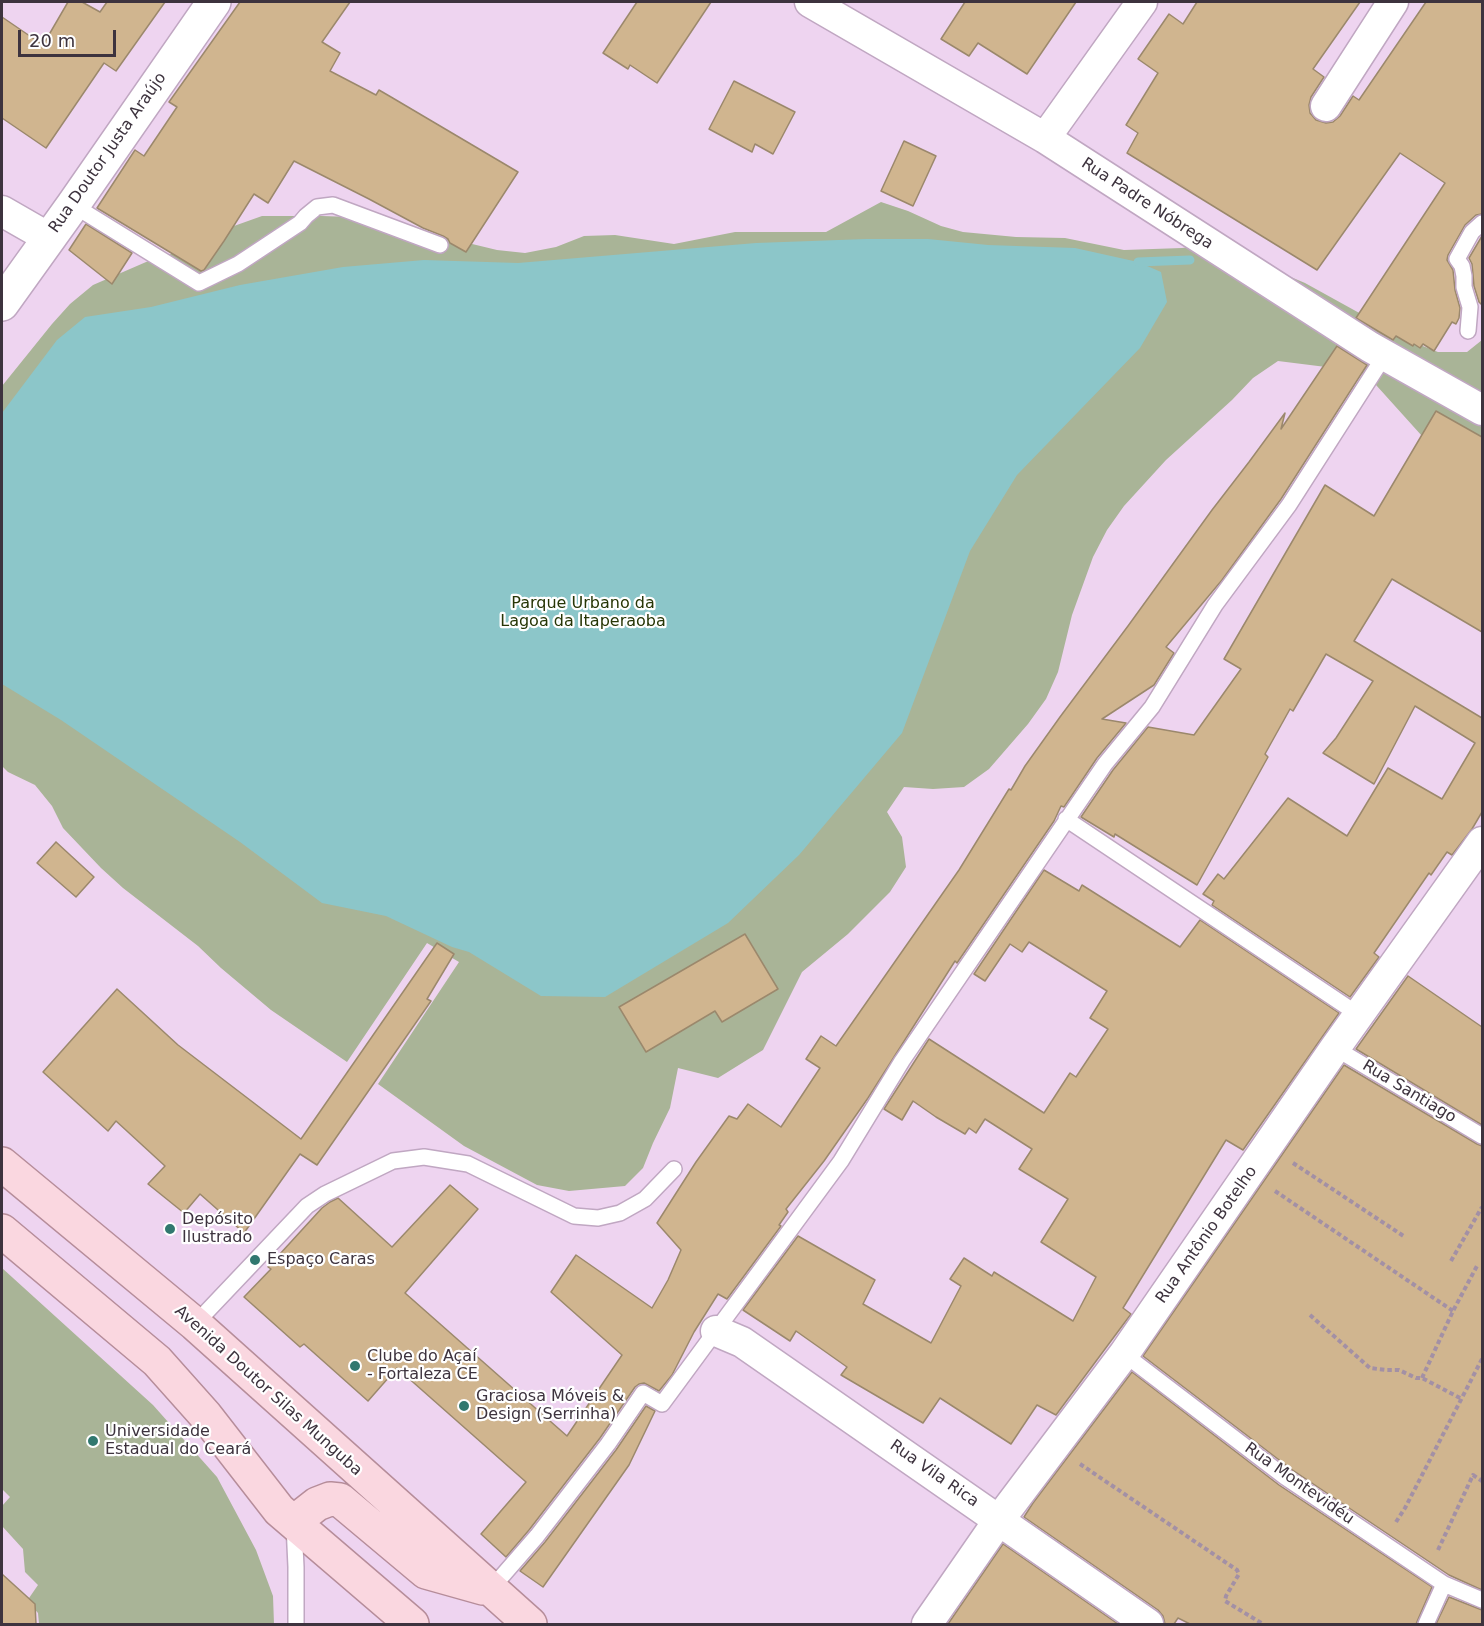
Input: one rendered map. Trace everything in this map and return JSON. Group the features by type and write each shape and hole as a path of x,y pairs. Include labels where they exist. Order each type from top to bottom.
{"main road":[{"name":"Avenida Doutor Silas Munguba","path":"2,1164 195,1324 530,1624"},
{"path":"2,1231 157,1361 206,1416 279,1510 412,1624"},
{"path":"294,1522 317,1504 330,1499 340,1500 426,1572 490,1590"}],"street":[{"name":"Rua Doutor Justa Araújo","path":"2,304 214,2"},
{"name":"Rua Padre Nóbrega","path":"810,2 1045,138 1370,347 1482,410"},
{"path":"1045,138 1142,2"},
{"path":"1326,106 1393,2"},
{"path":"2,211 49,238"},
{"name":"Rua Antônio Botelho","path":"927,1624 999,1520 1124,1354 1335,1048 1482,842"},
{"name":"Rua Vila Rica","path":"716,1331 742,1341 1148,1624"}],"lane":[{"path":"73,205 199,283 238,264 300,223 317,207 333,205 441,245"},
{"path":"1468,331 1470,307 1464,287 1462,266 1457,259 1472,232 1482,223"},
{"path":"490,1590 537,1536 608,1444 643,1393 662,1404 841,1161 902,1061 1066,819 1105,764 1152,707 1215,605 1289,505 1385,356"},
{"path":"1066,819 1359,1016"},
{"name":"Rua Santiago","path":"1335,1048 1482,1136"},
{"path":"195,1324 308,1206 325,1194 393,1161 424,1157 468,1164 574,1216 598,1218 620,1213 645,1199 674,1169"},
{"name":"Rua Montevidéu","path":"1124,1354 1285,1477 1444,1584 1482,1600"},
{"path":"294,1522 296,1624"},
{"path":"1426,1624 1444,1584"}],"path":[{"path":"1267,1147 1405,1237"},
{"path":"1249,1173 1453,1311"},
{"path":"1451,1261 1482,1207"},
{"path":"1422,1378 1478,1264"},
{"path":"1310,1315 1370,1368 1399,1370 1416,1378 1422,1378 1462,1399"},
{"path":"1383,1543 1405,1508 1482,1359"},
{"path":"1054,1446 1237,1570 1239,1574 1226,1596 1226,1601 1263,1624"},
{"path":"1427,1573 1473,1475 1482,1481"}],"green space":[{"name":"Parque Urbano da Lagoa da Itaperaoba","path":"881,202 941,226 963,232 1016,237 1065,238 1124,250 1197,246 1248,259 1305,283 1410,341 1438,352 1467,352 1482,340 1482,461 1440,456 1367,375 1342,369 1278,361 1253,378 1166,460 1124,506 1107,530 1093,557 1072,615 1058,672 1046,699 1028,724 989,769 964,787 933,789 904,787 887,812 902,837 906,867 890,892 848,934 802,972 763,1050 718,1078 678,1068 670,1108 643,1168 625,1186 569,1191 537,1185 464,1146 378,1084 459,962 427,943 347,1062 271,1010 198,946 123,888 63,828 52,806 35,785 8,772 2,766 2,386 70,304 93,285 153,259 189,249 234,226 262,216 351,217 497,250 525,253 556,247 584,236 615,235 674,244 735,232 826,232"},
{"name":"Universidade Estadual do Ceará","path":"2,1268 153,1405 217,1477 256,1550 273,1596 274,1624 39,1624 38,1613 27,1601 38,1585 25,1572 23,1549 2,1526 2,1506 10,1497 2,1489"}],"shaded area":[{"name":"Parque Urbano da Lagoa da Itaperaoba","path":"928,239 988,245 1075,248 1138,262 1161,272 1167,302 1140,348 1017,475 970,551 902,733 799,855 728,923 605,997 541,996 469,952 452,947 386,916 322,903 240,842 61,720 2,684 2,413 57,340 85,317 151,307 240,285 343,267 424,260 518,263 756,243"}],"building":[{"path":"68,2 82,2 100,12 107,2 165,2 116,71 104,63 46,148 2,118 2,17 43,45"},
{"path":"240,2 350,2 322,42 340,53 330,71 376,95 379,90 518,172 466,252 443,236 423,228 294,161 268,203 254,194 224,241 201,271 97,208 135,150 144,156 177,107 169,102"},
{"path":"637,2 711,2 657,83 630,65 628,69 603,53"},
{"path":"965,2 1076,2 1027,74 978,43 969,56 941,39"},
{"path":"1197,2 1360,2 1313,69 1324,77 1311,97 1310,113 1316,120 1326,123 1333,122 1340,116 1353,96 1359,100 1426,2 1482,2 1482,214 1476,215 1465,225 1448,255 1447,260 1453,270 1460,308 1459,318 1456,324 1452,322 1434,351 1423,344 1420,348 1414,344 1413,346 1396,336 1393,340 1356,318 1445,183 1400,153 1317,270 1127,153 1138,133 1126,125 1158,73 1138,59 1169,14 1183,24"},
{"path":"734,81 795,112 773,154 755,144 752,152 709,129"},
{"path":"904,141 936,156 913,206 881,191"},
{"path":"86,224 132,253 112,284 69,250"},
{"path":"1482,236 1482,305 1474,286 1472,264 1469,258"},
{"path":"1337,346 1367,365 1281,499 1222,580 1166,647 1174,653 1154,685 1102,719 1126,723 1097,758 1064,807 1061,806 1054,821 957,963 955,961 868,1098 824,1161 786,1209 788,1212 779,1225 781,1226 727,1299 718,1294 694,1332 672,1375 659,1391 644,1383 635,1387 600,1438 506,1557 481,1534 526,1482 397,1368 368,1401 304,1344 300,1347 244,1297 271,1269 268,1267 330,1202 338,1198 392,1247 450,1185 478,1209 405,1293 567,1436 622,1355 551,1292 576,1255 652,1308 681,1250 657,1223 696,1162 729,1116 737,1119 748,1104 781,1127 820,1068 806,1059 821,1036 836,1046 959,870 1009,789 1011,790 1060,717 1285,413 1281,429"},
{"path":"1436,411 1482,437 1482,632 1392,579 1354,641 1482,718 1482,812 1452,855 1447,852 1431,875 1429,873 1374,953 1379,957 1350,997 1212,905 1214,901 1203,894 1218,874 1224,879 1288,798 1347,836 1388,768 1442,799 1475,743 1415,706 1374,784 1323,753 1336,738 1373,681 1326,654 1293,711 1290,709 1265,754 1268,757 1197,885 1115,834 1114,837 1081,817 1113,770 1148,727 1194,735 1241,669 1224,659 1325,485 1374,516"},
{"path":"56,842 94,877 76,897 37,863"},
{"path":"1044,870 1079,891 1082,885 1180,947 1200,920 1339,1013 1243,1150 1226,1140 1123,1308 1131,1314 1056,1415 1037,1405 1011,1444 940,1398 923,1423 841,1375 847,1367 796,1331 790,1341 743,1310 798,1236 875,1280 863,1304 931,1343 961,1286 950,1279 964,1258 992,1276 994,1272 1073,1321 1096,1277 1041,1242 1068,1199 1019,1169 1032,1149 985,1119 976,1133 969,1128 965,1134 913,1101 902,1120 884,1109 929,1039 1044,1113 1070,1073 1076,1077 1108,1029 1090,1018 1107,991 1029,942 1022,952 1010,944 985,981 974,974"},
{"path":"745,934 778,989 722,1022 715,1011 646,1052 619,1007"},
{"path":"437,943 454,954 427,999 431,1001 317,1165 300,1154 244,1233 200,1194 184,1213 148,1184 165,1166 116,1121 108,1131 43,1072 117,989 178,1045 301,1139"},
{"path":"1408,976 1482,1027 1482,1125 1356,1049"},
{"path":"1344,1065 1482,1146 1482,1590 1449,1575 1291,1469 1143,1356"},
{"path":"1132,1372 1279,1485 1432,1587 1416,1624 1190,1624 1178,1618 1174,1624 1165,1624 1158,1610 1024,1517"},
{"path":"646,1406 655,1411 629,1465 543,1587 520,1571 616,1450"},
{"path":"1003,1544 1118,1624 948,1624"},
{"path":"2,1574 35,1604 36,1624 2,1624"},
{"path":"1449,1597 1482,1610 1482,1624 1436,1624"}],"waterway":[{"path":"1138,262 1190,260"}],"place":[{"name":"Depósito Ilustrado","path":"170,1229"},
{"name":"Espaço Caras","path":"255,1260"},
{"name":"Clube do Açaí - Fortaleza CE","path":"355,1366"},
{"name":"Graciosa Móveis & Design (Serrinha)","path":"464,1406"},
{"name":"Universidade Estadual do Ceará","path":"93,1441"}]}
